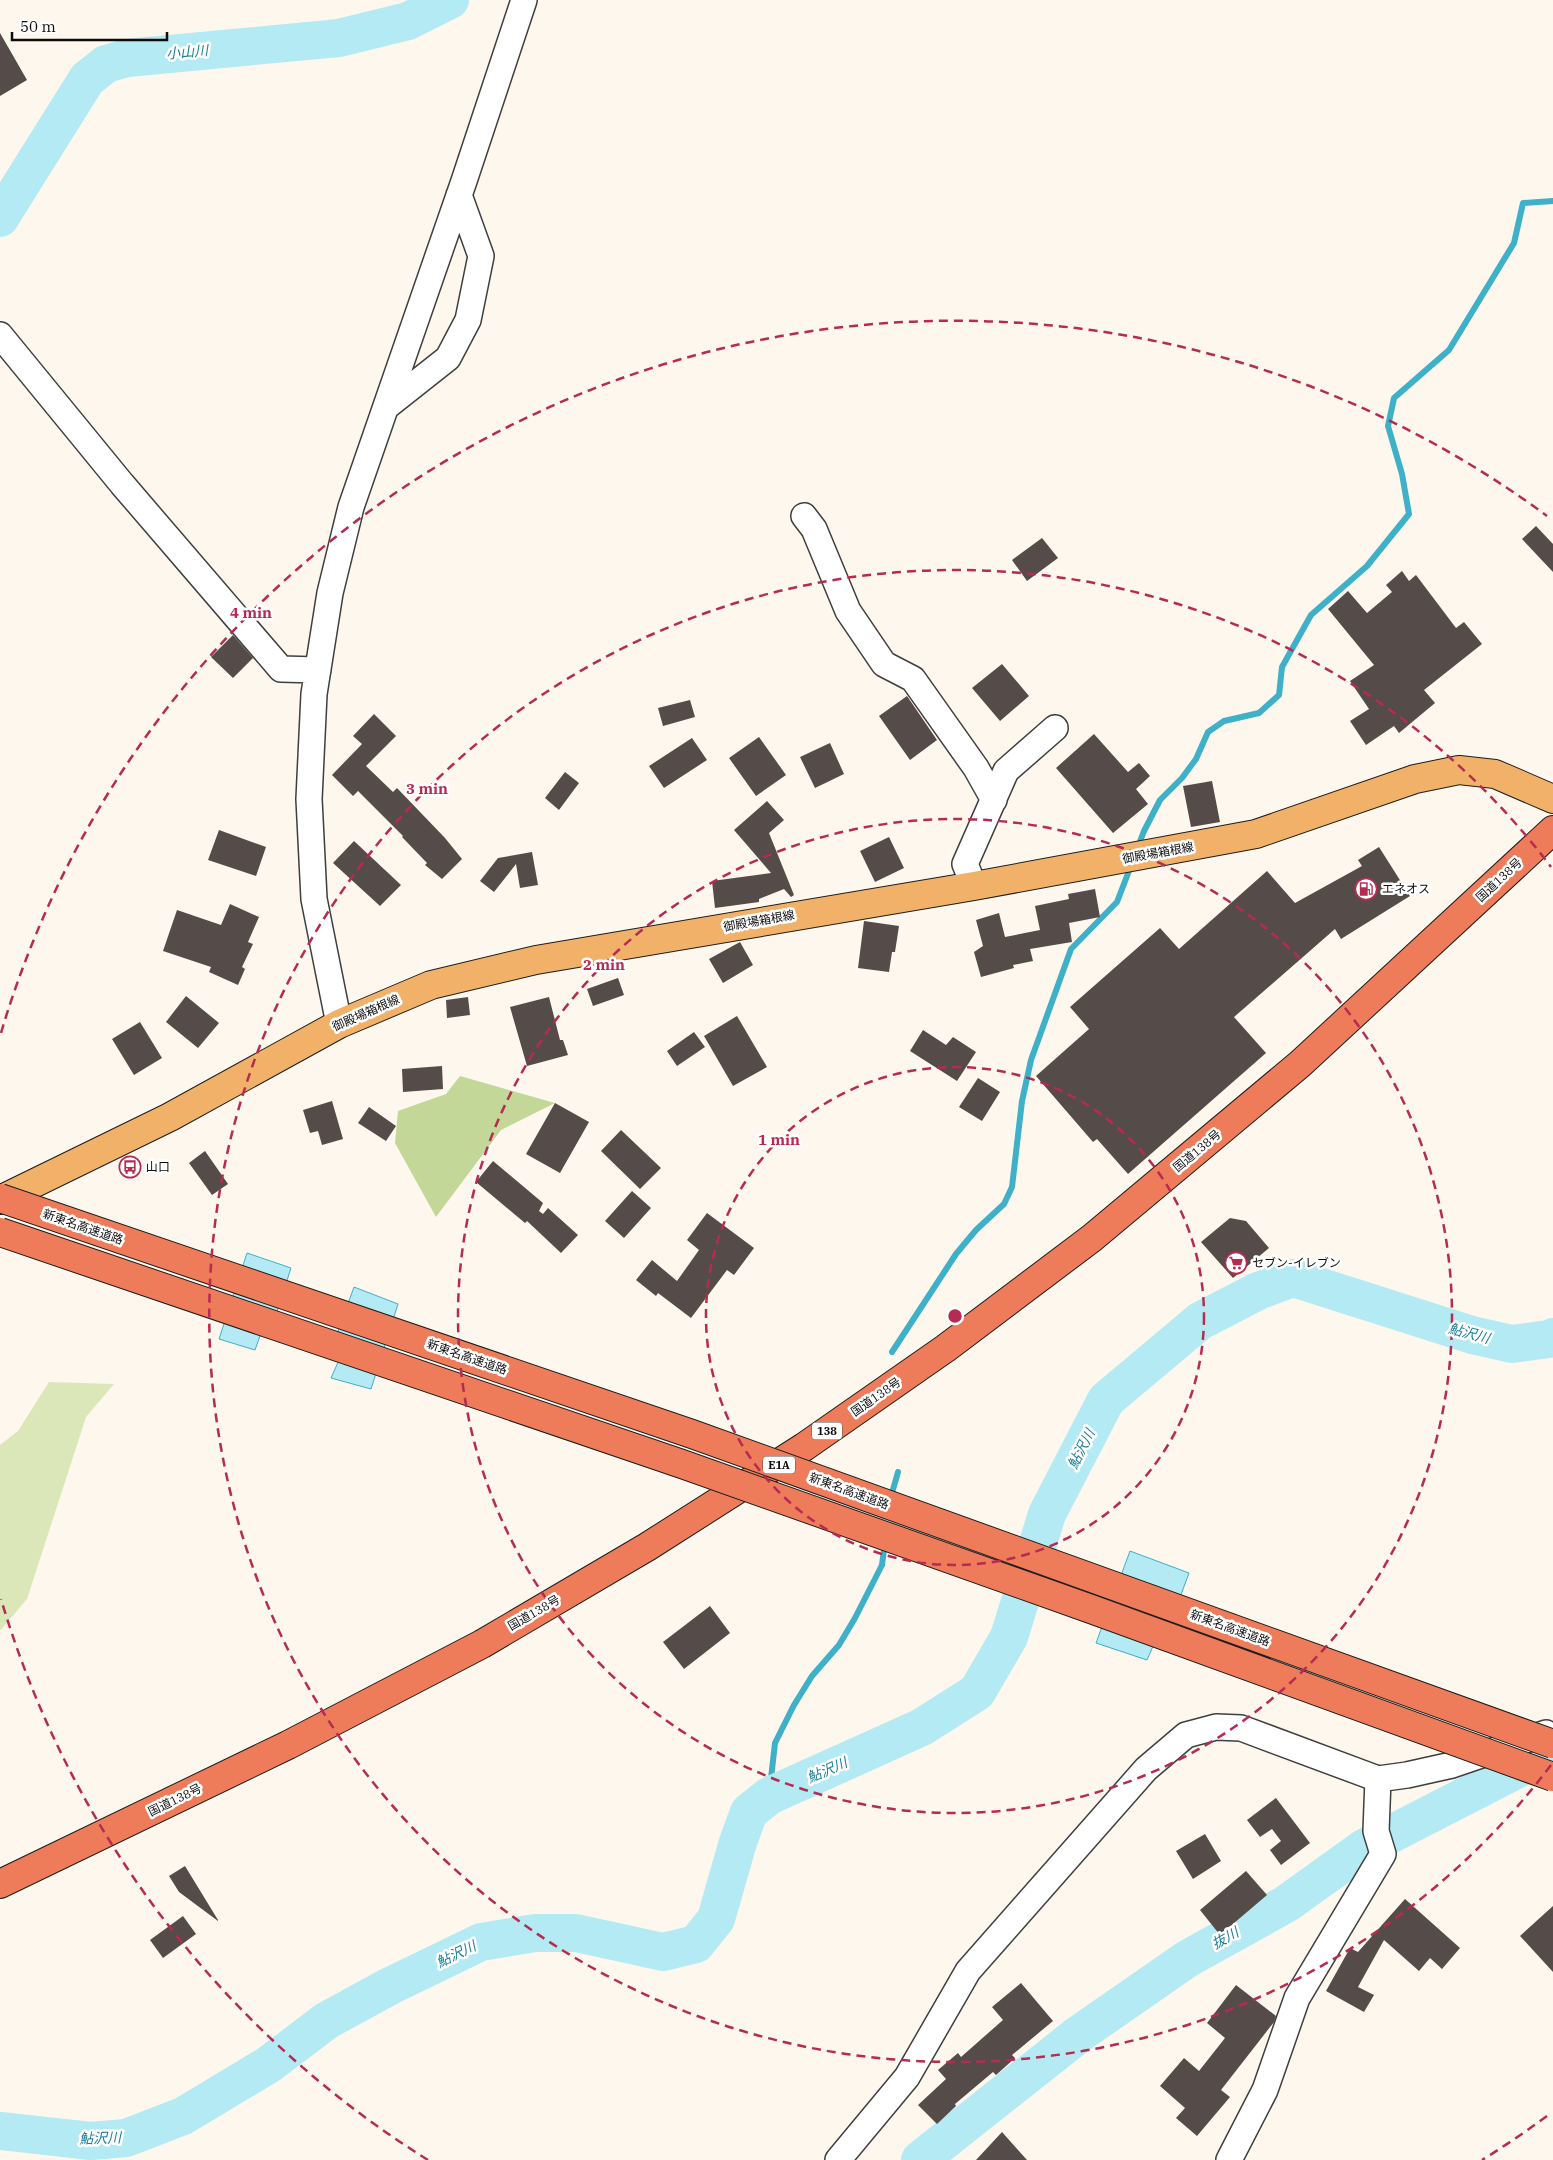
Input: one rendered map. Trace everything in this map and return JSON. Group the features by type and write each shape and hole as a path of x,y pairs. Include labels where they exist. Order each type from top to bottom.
{"highway":[{"name":"国道138号","path":"0,1884 288,1745 482,1644 647,1547 804,1447 946,1348 1092,1238 1300,1064 1553,830"},
{"name":"新東名高速道路","path":"0,1199 701,1438 1553,1744"},
{"name":"E1A","path":"0,1232 682,1464 1091,1609 1553,1777"}],"main road":[{"name":"御殿場箱根線","path":"0,1199 170,1117 339,1024 431,985 536,960 974,886 1256,834 1415,779 1459,770 1495,774 1553,799"}],"street":[{"path":"339,1024 314,899 309,799 314,694 330,594 351,507 524,0"},
{"path":"386,407 448,358 468,320 481,256 459,195"},
{"path":"2,338 122,484 281,669 318,670"},
{"path":"804,516 814,529 848,611 884,664 913,678 976,768 994,800"},
{"path":"974,886 965,864 1006,771 1055,728"},
{"path":"838,2160 907,2077 968,1971 1146,1769 1186,1735 1216,1727 1242,1728 1378,1779 1452,1765 1553,1730"},
{"path":"1229,2160 1265,2090 1297,1998 1383,1854 1376,1831 1378,1779"}],"green space":[{"path":"460,1076 555,1103 501,1130 436,1217 395,1143 398,1111 446,1094"},
{"path":"49,1382 114,1384 86,1417 27,1599 0,1631 0,1445 18,1431"}],"water":[{"path":"247,1253 291,1268 269,1336 260,1336 255,1350 219,1339"},
{"path":"354,1287 398,1304 371,1389 331,1378 339,1360 329,1356"},
{"path":"1130,1551 1189,1573 1162,1646 1154,1644 1147,1660 1096,1643"}],"building":[{"path":"0,33 27,80 0,96"},
{"path":"1536,526 1553,544 1553,572 1522,539"},
{"path":"1042,538 1058,558 1027,581 1012,560"},
{"path":"1402,571 1409,581 1416,575 1456,628 1464,622 1482,644 1424,690 1435,703 1399,733 1394,726 1366,745 1350,721 1369,709 1350,681 1374,665 1328,609 1348,591 1367,613 1392,592 1386,585"},
{"path":"233,635 253,658 233,678 211,657"},
{"path":"1002,664 1029,696 1000,721 972,688"},
{"path":"907,696 937,740 910,760 879,716"},
{"path":"690,700 695,717 663,726 658,708"},
{"path":"374,714 396,736 366,766 393,792 397,788 445,838 462,859 442,879 425,865 427,863 403,836 358,791 353,796 332,775 362,744 353,736"},
{"path":"1094,734 1128,772 1139,763 1150,776 1136,789 1148,804 1113,833 1056,768"},
{"path":"759,737 786,775 756,796 729,758"},
{"path":"692,738 707,760 664,788 649,766"},
{"path":"830,743 844,774 815,788 800,757"},
{"path":"565,772 579,783 559,810 545,798"},
{"path":"1212,781 1220,822 1191,827 1183,786"},
{"path":"767,801 784,820 769,833 794,895 791,897 784,889 759,899 759,902 715,908 712,881 771,873 734,830"},
{"path":"219,830 266,847 256,876 208,860"},
{"path":"889,837 904,868 875,882 860,851"},
{"path":"354,841 401,885 380,906 333,863"},
{"path":"1379,847 1410,896 1341,939 1335,929 1234,1017 1266,1053 1128,1174 1097,1139 1093,1142 1036,1076 1089,1029 1070,1007 1160,928 1179,949 1267,871 1295,903 1362,866 1358,860"},
{"path":"532,852 538,885 520,888 516,864 494,892 480,881 498,858"},
{"path":"1095,889 1100,917 1069,923 1072,942 1030,949 1033,961 1013,965 1014,968 981,977 974,952 983,946 976,920 999,913 1005,937 1040,930 1035,906 1069,899 1068,894"},
{"path":"230,904 259,917 248,942 253,944 242,967 245,969 238,985 209,972 211,967 163,951 177,910 221,925"},
{"path":"864,921 899,926 895,952 892,952 889,972 858,968"},
{"path":"740,942 753,965 723,983 709,959"},
{"path":"618,978 624,995 593,1006 587,989"},
{"path":"186,996 219,1023 198,1048 166,1022"},
{"path":"468,997 470,1015 447,1018 446,1000"},
{"path":"549,997 560,1040 563,1040 568,1055 527,1066 510,1007"},
{"path":"737,1016 767,1067 733,1086 704,1036"},
{"path":"140,1022 162,1058 134,1075 112,1039"},
{"path":"923,1030 946,1045 953,1037 976,1052 957,1081 910,1051"},
{"path":"694,1032 705,1047 677,1066 667,1051"},
{"path":"442,1066 443,1089 403,1092 402,1069"},
{"path":"978,1078 1000,1092 982,1121 959,1107"},
{"path":"332,1101 343,1139 322,1145 318,1131 310,1133 303,1110"},
{"path":"555,1103 589,1122 560,1173 526,1154"},
{"path":"369,1107 396,1126 386,1141 358,1123"},
{"path":"621,1130 661,1168 640,1189 601,1151"},
{"path":"205,1151 228,1184 212,1195 189,1163"},
{"path":"493,1161 543,1203 539,1211 543,1214 548,1208 578,1235 561,1253 527,1221 525,1223 476,1182"},
{"path":"632,1191 651,1208 624,1238 605,1221"},
{"path":"707,1213 754,1248 734,1275 727,1270 691,1318 658,1293 656,1296 636,1280 652,1260 677,1281 699,1250 687,1240"},
{"name":"セブン-イレブン","path":"1230,1218 1246,1221 1269,1248 1233,1278 1201,1242"},
{"path":"710,1606 730,1633 684,1669 663,1642"},
{"path":"1276,1798 1310,1843 1281,1865 1270,1850 1281,1841 1272,1829 1260,1837 1247,1820"},
{"path":"1205,1834 1221,1861 1193,1879 1176,1851"},
{"path":"185,1866 218,1921 179,1892 169,1876"},
{"path":"1246,1871 1267,1895 1220,1935 1200,1910"},
{"path":"1405,1899 1460,1948 1442,1969 1430,1958 1419,1971 1384,1940 1358,1987 1374,1995 1364,2012 1326,1991 1350,1948 1358,1952"},
{"path":"1553,1906 1553,1972 1520,1936"},
{"path":"183,1916 196,1934 163,1958 150,1940"},
{"path":"1021,1983 1053,2021 1012,2055 1015,2058 996,2075 993,2072 955,2104 956,2106 937,2124 918,2105 946,2079 938,2070 958,2053 961,2057 1003,2020 992,2007"},
{"path":"1236,1985 1276,2016 1274,2022 1221,2090 1230,2097 1197,2136 1176,2118 1185,2108 1160,2086 1184,2058 1199,2071 1225,2038 1207,2023"},
{"path":"1002,2132 1027,2160 976,2160"}],"waterway":[{"name":"小山川","path":"0,218 87,79 106,64 127,58 339,38 408,21 450,0"},
{"path":"1137,849 1160,800 1182,778 1196,759 1208,732 1224,721 1259,713 1279,695 1282,667 1311,615 1367,566 1409,514 1402,474 1388,426 1394,398 1449,350 1514,243 1523,203 1553,201"},
{"path":"892,1352 956,1254 976,1230 1004,1204 1012,1187 1022,1101 1031,1060 1071,949 1117,902 1132,863"},
{"name":"鮎沢川","path":"0,2131 91,2141 126,2138 183,2116 268,2065 326,2021 390,1986 481,1942 535,1933 576,1933 663,1952 696,1944 716,1919 738,1842 749,1812 769,1796 922,1727 977,1692 1009,1637 1047,1514 1106,1400 1200,1321 1258,1291 1293,1278 1472,1335 1512,1344 1553,1337"},
{"path":"890,1500 898,1472"},
{"path":"769,1796 775,1743 794,1705 812,1676 839,1645 855,1618 882,1565 885,1542"},
{"name":"抜川","path":"920,2160 1079,2034 1187,1959 1286,1904 1364,1848 1553,1751"}],"place":[{"name":"エネオス","path":"1366,889"},
{"name":"山口","path":"130,1167"},
{"name":"セブン-イレブン","path":"1236,1263"}]}
